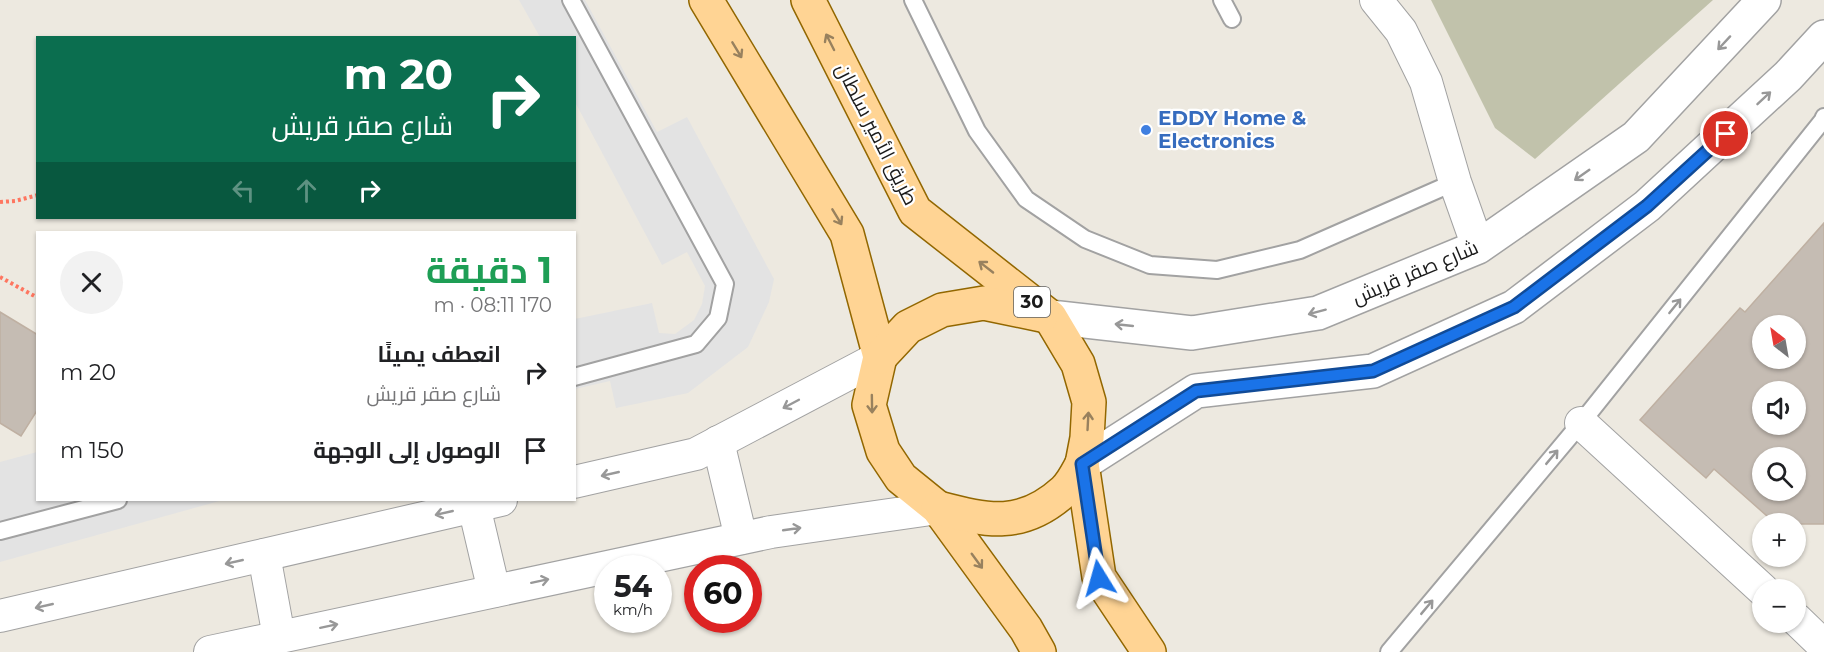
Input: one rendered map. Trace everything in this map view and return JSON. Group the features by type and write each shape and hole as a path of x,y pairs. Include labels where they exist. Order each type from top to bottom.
{"main road":[{"path":"706,0 847,234 880,357 869,405 883,451 901,478 938,508 1026,629 1040,652"},
{"name":"طريق الأمير سلطان","path":"808,0 915,211 1050,317 1078,364 1089,402 1087,438 1082,464 1099,578 1149,652"},
{"path":"880,357 908,327 942,310 984,303 1050,317"},
{"path":"938,508 978,518 1013,519 1041,508 1066,490 1082,464"}],"street":[{"path":"1376,0 1401,31 1426,82 1455,182 1478,247"},
{"name":"شارع صقر قريش","path":"1050,317 1192,333 1318,313 1478,247 1636,137 1764,0"},
{"path":"1082,464 1196,391 1373,371 1514,307 1647,206 1788,75 1824,37"},
{"path":"576,482 696,454 880,357"},
{"path":"1581,423 1752,580"},
{"path":"718,442 741,538"},
{"path":"0,616 488,503 494,591"},
{"path":"210,652 771,532 938,508"},
{"path":"264,555 279,637"},
{"path":"1806,629 1824,646"}],"lane":[{"path":"571,0 724,284 718,318 696,344 576,376"},
{"path":"913,0 978,131 1026,199 1085,239 1150,265 1217,270 1300,250 1455,182"},
{"path":"1222,0 1232,19"},
{"path":"1389,652 1581,423 1824,117"},
{"path":"0,531 114,501"}],"path":[{"path":"0,202 36,196"},
{"path":"0,277 36,297"}],"shaded area":[{"path":"519,0 585,0 657,132 687,117 774,279 769,302 748,347 688,393 616,408 610,381 576,389 576,319 652,303 659,333 675,334 694,320 702,304 705,286 687,252 662,265 576,104 576,36 539,36"},
{"path":"1431,0 1713,0 1535,159 1495,128"},
{"path":"36,452 36,501 219,501 0,562 0,462"}],"building":[{"path":"1824,223 1824,524 1806,524 1806,513 1764,513 1714,469 1706,478 1640,420 1740,308 1745,312"},
{"path":"0,312 36,334 36,412 21,436 0,423"}],"place":[{"name":"EDDY Home & Electronics","path":"1146,130"}],"route":[{"path":"1099,578 1082,464 1196,391 1373,371 1514,307 1647,206 1726,134"}]}
